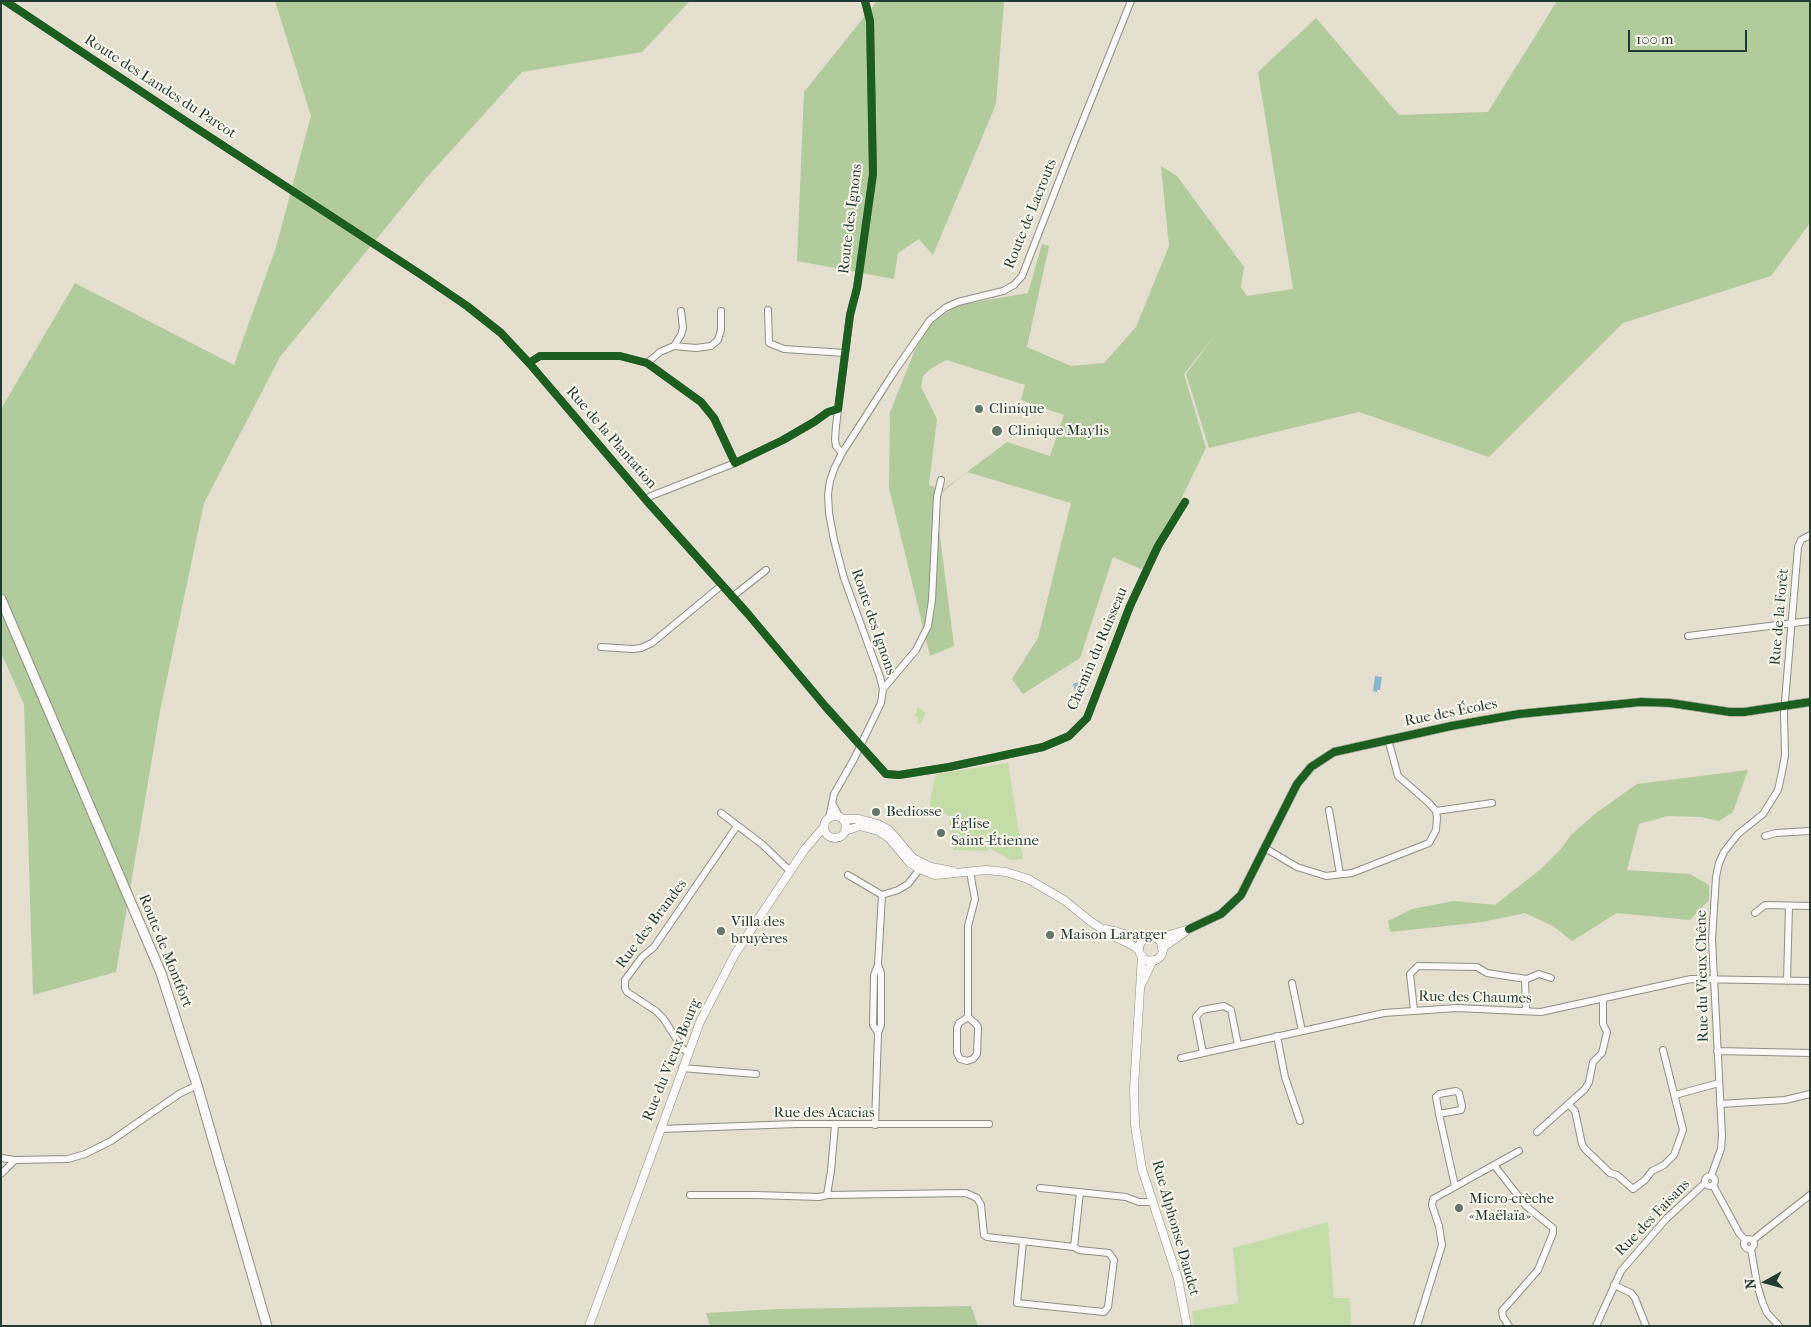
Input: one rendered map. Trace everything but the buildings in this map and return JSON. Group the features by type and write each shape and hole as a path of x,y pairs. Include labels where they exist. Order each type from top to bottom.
{"main road":[{"name":"Route de Montfort","path":"1,599 161,973 198,1085 267,1326"}],"street":[{"name":"Route des Landes du Parcot","path":"6,1 300,195"},
{"name":"Route des Ignons","path":"861,745 881,703 883,690 844,578 829,513 830,481 842,453 836,446 835,440 838,408 850,315 860,268 873,174 870,21 865,1"},
{"name":"Route de Lacrouts","path":"842,453 930,320 945,308 958,302 1003,291 1014,285 1022,276 1131,1"},
{"name":"Rue de la Plantation","path":"300,195 467,306 501,333 861,745"},
{"path":"768,310 769,343 784,349 845,352"},
{"path":"647,363 660,352 674,346 710,346 718,340 722,330 721,311"},
{"path":"674,346 683,328 681,312"},
{"path":"529,363 540,356 620,356 647,363 701,402 714,418 735,463"},
{"path":"646,500 735,463 783,440 828,412 838,408"},
{"path":"883,690 916,650 928,626 932,600 937,496 941,480"},
{"name":"Chemin du Ruisseau","path":"861,745 886,774 900,775 949,767 1043,747 1069,736 1087,718 1130,606 1158,546 1184,502"},
{"name":"Rue de la Forêt","path":"1785,706 1798,547 1801,540 1810,536"},
{"path":"732,597 766,570"},
{"path":"601,647 633,650 652,643 722,585"},
{"path":"1688,636 1810,621"},
{"name":"Rue des Écoles","path":"1157,939 1189,929 1221,914 1241,895 1297,784 1311,767 1334,752 1388,739 1519,714 1642,702 1670,703 1730,712 1744,712 1810,702"},
{"name":"Rue du Vieux Chêne","path":"1711,1176 1721,1149 1722,1135 1713,979 1712,920 1719,864 1724,852 1738,834 1763,814 1778,790 1784,754 1785,706"},
{"path":"1265,848 1298,867 1326,876 1352,873 1428,843 1436,830 1436,811 1398,776 1388,739"},
{"path":"829,836 824,827 829,818 834,794 861,745"},
{"path":"832,803 846,824 845,831"},
{"path":"1436,811 1492,803"},
{"path":"1329,810 1340,874"},
{"path":"721,813 763,845 790,871"},
{"path":"829,818 833,816 872,822 883,826 889,830 921,867"},
{"name":"Rue des Brandes","path":"688,1052 683,1049 663,1018 656,1011 627,992 625,980 642,957 654,947 738,826"},
{"path":"805,849 829,836 838,837 845,831 860,826 878,831 888,838 905,858 921,867 961,872 996,870 1028,879 1064,900 1098,926 1140,953 1146,960 1153,960 1159,957 1162,948 1157,939 1151,937 1141,943 1140,953"},
{"name":"Rue du Vieux Bourg","path":"589,1326 700,1022 735,954 805,849 824,827"},
{"path":"1765,836 1776,832 1810,831"},
{"path":"848,875 882,895 898,890 908,884 921,867"},
{"path":"968,1017 959,1023 957,1028 957,1053 960,1058 967,1061 973,1059 977,1054 978,1027 968,1017 968,926 975,899 970,872"},
{"path":"875,1125 878,1033 873,1025 874,975 878,965 882,895"},
{"path":"1755,913 1765,905 1810,906"},
{"path":"1787,981 1789,906"},
{"path":"1098,926 1145,939"},
{"name":"Rue des Écoles","path":"1162,948 1189,929"},
{"name":"Rue Alphonse Daudet","path":"1140,953 1134,1108 1142,1169 1151,1202 1178,1279 1187,1326"},
{"name":"Rue Alphonse Daudet","path":"1140,989 1153,960"},
{"path":"1414,1010 1410,974 1418,966 1477,967 1487,973 1525,979 1538,974 1551,978"},
{"path":"1525,979 1526,1010"},
{"name":"Rue des Chaumes","path":"1181,1058 1384,1013 1457,1008 1541,1012 1691,979 1810,981"},
{"path":"1292,983 1302,1031"},
{"path":"1537,1132 1585,1088 1589,1082 1593,1062 1602,1053 1607,1032 1603,1024 1603,999"},
{"path":"1203,1053 1196,1017 1202,1010 1224,1006 1230,1010 1238,1046"},
{"path":"1277,1036 1285,1077 1300,1121"},
{"path":"1568,1104 1575,1112 1582,1144 1585,1149 1610,1173 1617,1175 1633,1188 1645,1180 1652,1170 1664,1165 1674,1155 1683,1130 1663,1050"},
{"path":"1717,1051 1810,1053"},
{"path":"682,1068 756,1074"},
{"path":"1675,1095 1719,1084"},
{"path":"1,1158 15,1160 68,1159 85,1154 111,1141 179,1094 198,1085"},
{"path":"1439,1114 1461,1110 1459,1093 1456,1091 1440,1094 1436,1097 1439,1114 1455,1186"},
{"path":"1720,1104 1785,1100 1810,1094"},
{"name":"Rue des Acacias","path":"660,1129 989,1124"},
{"path":"826,1195 831,1171 835,1125"},
{"path":"1417,1326 1442,1245 1432,1199 1519,1151"},
{"path":"1,1174 15,1160"},
{"path":"1494,1165 1526,1206 1553,1228 1554,1233 1538,1270 1502,1311 1503,1317 1509,1326"},
{"path":"1713,1185 1709,1186 1705,1183 1706,1177 1711,1176 1715,1180 1713,1185 1739,1234 1746,1240"},
{"name":"Rue des Faisans","path":"1596,1326 1621,1271 1666,1219 1705,1183"},
{"path":"1040,1188 1126,1197 1139,1202 1151,1202"},
{"path":"1074,1247 1080,1192"},
{"path":"690,1195 819,1197 826,1195 966,1193 977,1198 981,1205 984,1235 987,1237 1110,1253 1114,1260 1108,1307 1104,1312 1017,1303 1023,1242"},
{"path":"1753,1240 1810,1195"},
{"path":"1746,1240 1749,1238 1753,1240"},
{"path":"1746,1240 1744,1246 1750,1249"},
{"path":"1750,1249 1754,1245 1753,1240"},
{"path":"1750,1249 1762,1301 1767,1313 1779,1326"},
{"path":"1614,1285 1635,1298 1646,1326"}],"green space":[{"path":"275,1 690,1 642,52 522,72 428,176 280,357 204,503 160,711 116,972 33,995 24,704 1,653 1,409 75,283 234,365 276,247 311,116"},
{"path":"877,1 1004,1 996,104 933,255 919,239 898,253 894,279 797,261 804,92"},
{"path":"1557,1 1810,1 1810,223 1771,276 1623,323 1489,457 1359,412 1209,448 1186,374 1216,334 1184,374 1206,448 1146,571 1113,557 1080,658 1023,694 1012,679 1038,638 1071,503 967,472 935,498 954,646 930,656 889,488 890,412 915,350 931,322 959,305 1028,293 1042,244 1049,246 1027,347 1071,366 1104,363 1136,327 1169,246 1161,166 1177,176 1244,267 1241,287 1247,296 1293,289 1258,72 1316,18 1399,115 1488,112","holes":["947,360 1025,385 1021,400 1064,415 1050,456 1007,442 943,490 929,485 937,419 921,387 923,376 933,367"]},
{"path":"918,707 926,713 920,724 917,723 918,718 915,715"},
{"path":"1008,763 1023,859 1011,860 989,848 988,851 953,850 953,846 951,846 949,816 945,814 931,815 930,801 936,774"},
{"path":"1748,770 1733,812 1719,821 1701,817 1668,816 1639,824 1627,870 1690,874 1709,885 1709,900 1690,920 1617,913 1572,941 1553,926 1525,913 1483,922 1390,932 1388,921 1412,909 1454,901 1495,905 1541,869 1560,850 1572,834 1596,813 1637,784"},
{"path":"1328,1222 1334,1298 1350,1298 1351,1326 1193,1326 1192,1311 1238,1303 1233,1248"},
{"path":"971,1306 978,1326 710,1326 706,1313 778,1309"}],"water":[{"path":"1375,676 1382,677 1380,690 1377,690 1377,692 1373,691"},
{"path":"1079,682 1084,695 1077,698 1073,684"}],"cycle path":[{"path":"5,1 420,274 467,306 501,333 886,774 899,775 949,767 1043,747 1069,736 1087,718 1130,606 1158,546 1185,502"},
{"path":"529,363 540,356 620,356 647,363 701,402 714,418 735,463 783,440 828,412 838,409 850,315 857,288 873,174 870,21 865,1"},
{"path":"1189,929 1221,914 1241,895 1297,784 1311,767 1334,752 1451,726 1519,714 1641,702 1670,703 1730,712 1744,712 1810,702"}],"place":[{"name":"Clinique","path":"979,409"},
{"name":"Clinique Maylis","path":"997,431"},
{"name":"Bediosse","path":"876,812"},
{"name":"Église Saint-Étienne","path":"941,833"},
{"name":"Villa des bruyères","path":"721,931"},
{"name":"Maison Laratger","path":"1050,935"},
{"name":"Micro-crèche «Maëlaïa»","path":"1459,1208"}]}
